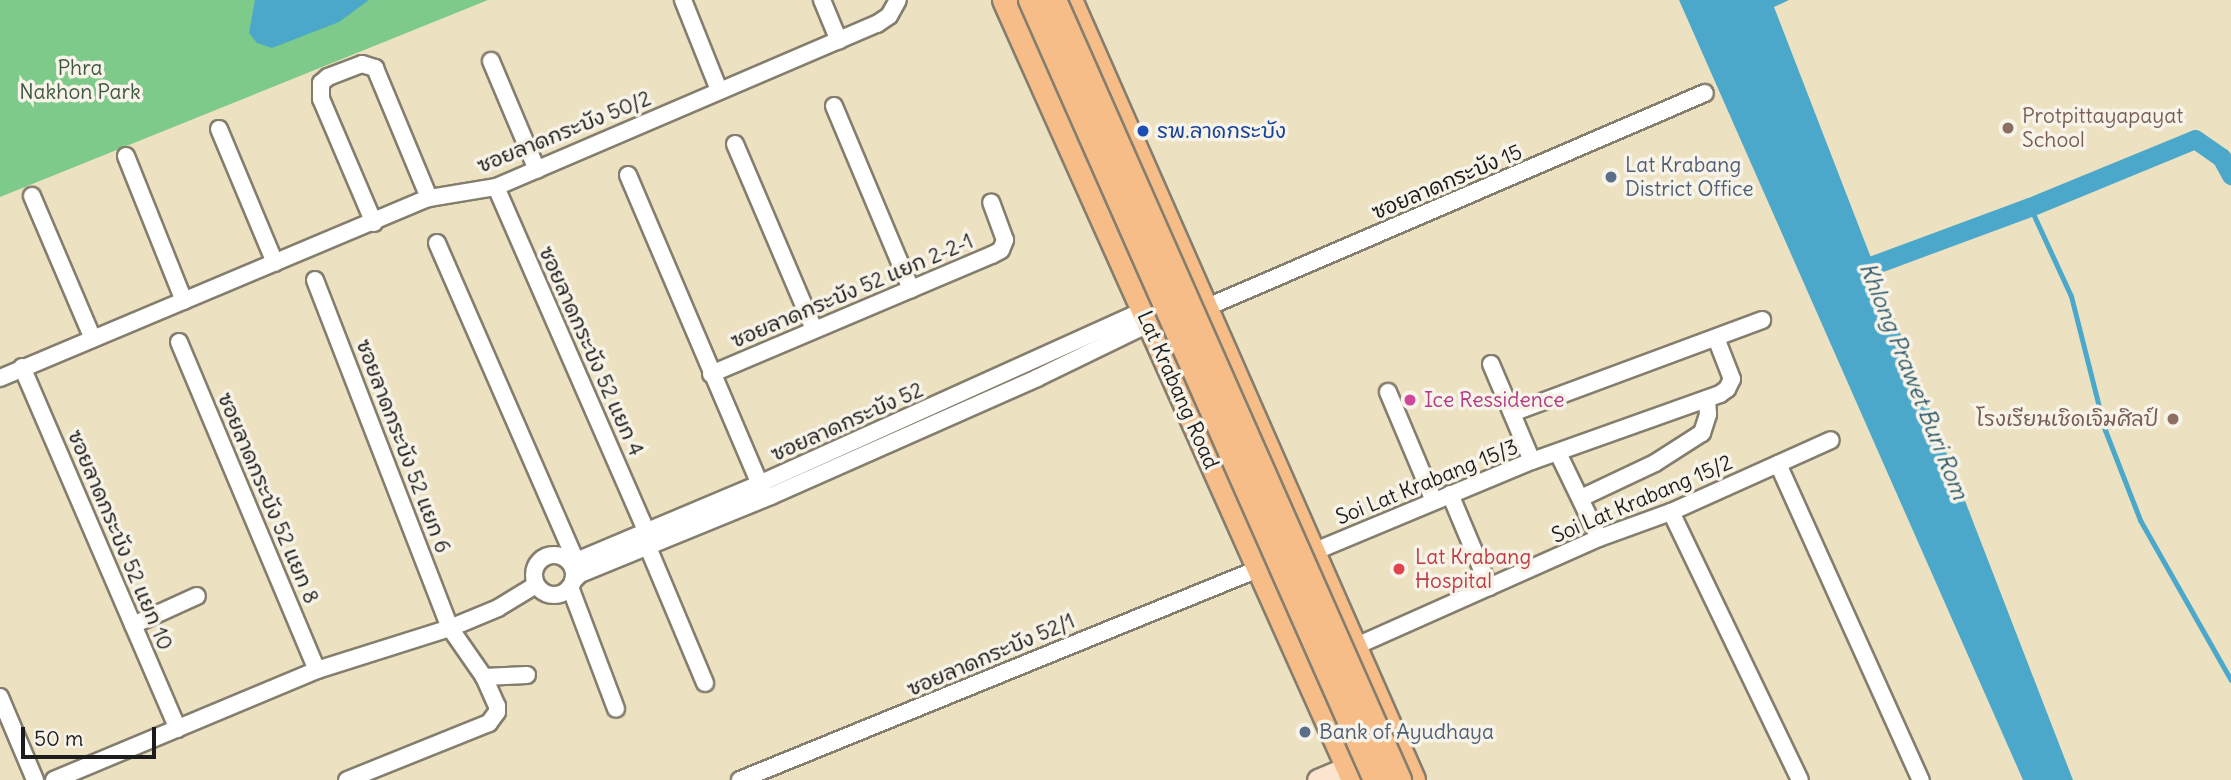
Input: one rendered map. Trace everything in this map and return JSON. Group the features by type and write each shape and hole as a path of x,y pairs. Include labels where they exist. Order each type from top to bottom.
{"main road":[{"name":"Lat Krabang Road","path":"1005,0 1351,773"},
{"path":"1031,0 1376,780"},
{"path":"1055,0 1398,780"},
{"path":"1070,0 1413,780"},
{"path":"1318,780 1351,773 1397,746"}],"street":[{"path":"683,0 719,90"},
{"path":"822,0 839,41"},
{"name":"ซอยลาดกระบัง 50/2","path":"1,373 93,339 429,198 496,187 537,170 883,22 898,0"},
{"path":"491,61 537,170"},
{"path":"374,223 321,99 321,83 328,77 362,64 375,68 429,198"},
{"name":"ซอยลาดกระบัง 15","path":"1205,307 1705,93"},
{"path":"834,106 911,289"},
{"path":"219,129 275,263"},
{"path":"735,144 814,329"},
{"path":"126,156 184,301"},
{"path":"628,176 762,491 771,496"},
{"name":"ซอยลาดกระบัง 52 แยก 4","path":"496,187 648,539 705,683"},
{"path":"32,195 93,339"},
{"name":"ซอยลาดกระบัง 52 แยก 2-2-1","path":"711,374 1001,250 1004,234 991,202"},
{"path":"437,243 571,560 575,573 571,584 616,709"},
{"name":"ซอยลาดกระบัง 52 แยก 6","path":"315,280 450,628 484,677 497,706 494,718 347,780"},
{"name":"ซอยลาดกระบัง 52","path":"1146,318 759,484 648,539 580,574 564,592 549,594 536,585 535,567 540,560 548,556 571,560 648,539 771,496 1037,379 1146,318"},
{"path":"1512,413 1762,320"},
{"name":"Soi Lat Krabang 15/3","path":"1312,552 1532,461 1720,394 1731,384 1716,338"},
{"name":"ซอยลาดกระบัง 52 แยก 8","path":"179,342 317,670"},
{"path":"1491,364 1532,461"},
{"name":"ซอยลาดกระบัง 52 แยก 10","path":"22,367 178,729"},
{"path":"1388,392 1434,501"},
{"path":"1581,498 1655,463 1702,433 1708,414 1707,399"},
{"name":"Soi Lat Krabang 15/2","path":"1354,647 1599,538 1671,512 1831,440"},
{"path":"1558,453 1599,538"},
{"path":"1777,464 1921,780"},
{"path":"1450,494 1489,587"},
{"path":"1671,512 1800,780"},
{"name":"ซอยลาดกระบัง 52/1","path":"740,780 1258,569"},
{"path":"54,780 317,670 450,628 498,608 536,585"},
{"path":"133,625 198,596"},
{"path":"484,677 527,675"},
{"path":"0,697 35,780"}],"green space":[{"name":"Phra Nakhon Park","path":"0,0 488,0 0,197"}],"water":[{"path":"255,0 369,0 339,22 272,48 257,43 249,33"},
{"name":"Khlong Prawet Buri Rom","path":"1679,0 1789,0 1774,7 2073,780 2023,780"}],"waterway":[{"name":"Khlong Prawet Buri Rom","path":"1854,272 2030,207 2195,139 2221,157 2231,175"},
{"path":"2030,207 2071,296 2105,430 2140,520 2231,680"}],"place":[{"name":"Protpittayapayat School","path":"2008,128"},
{"name":"รพ.ลาดกระบัง","path":"1143,131"},
{"name":"Lat Krabang District Office","path":"1611,177"},
{"name":"Ice Ressidence","path":"1410,400"},
{"name":"โรงเรียนเชิดเจิมศิลป์","path":"2173,419"},
{"name":"Lat Krabang Hospital","path":"1399,569"},
{"name":"Bank of Ayudhaya","path":"1305,732"}]}
